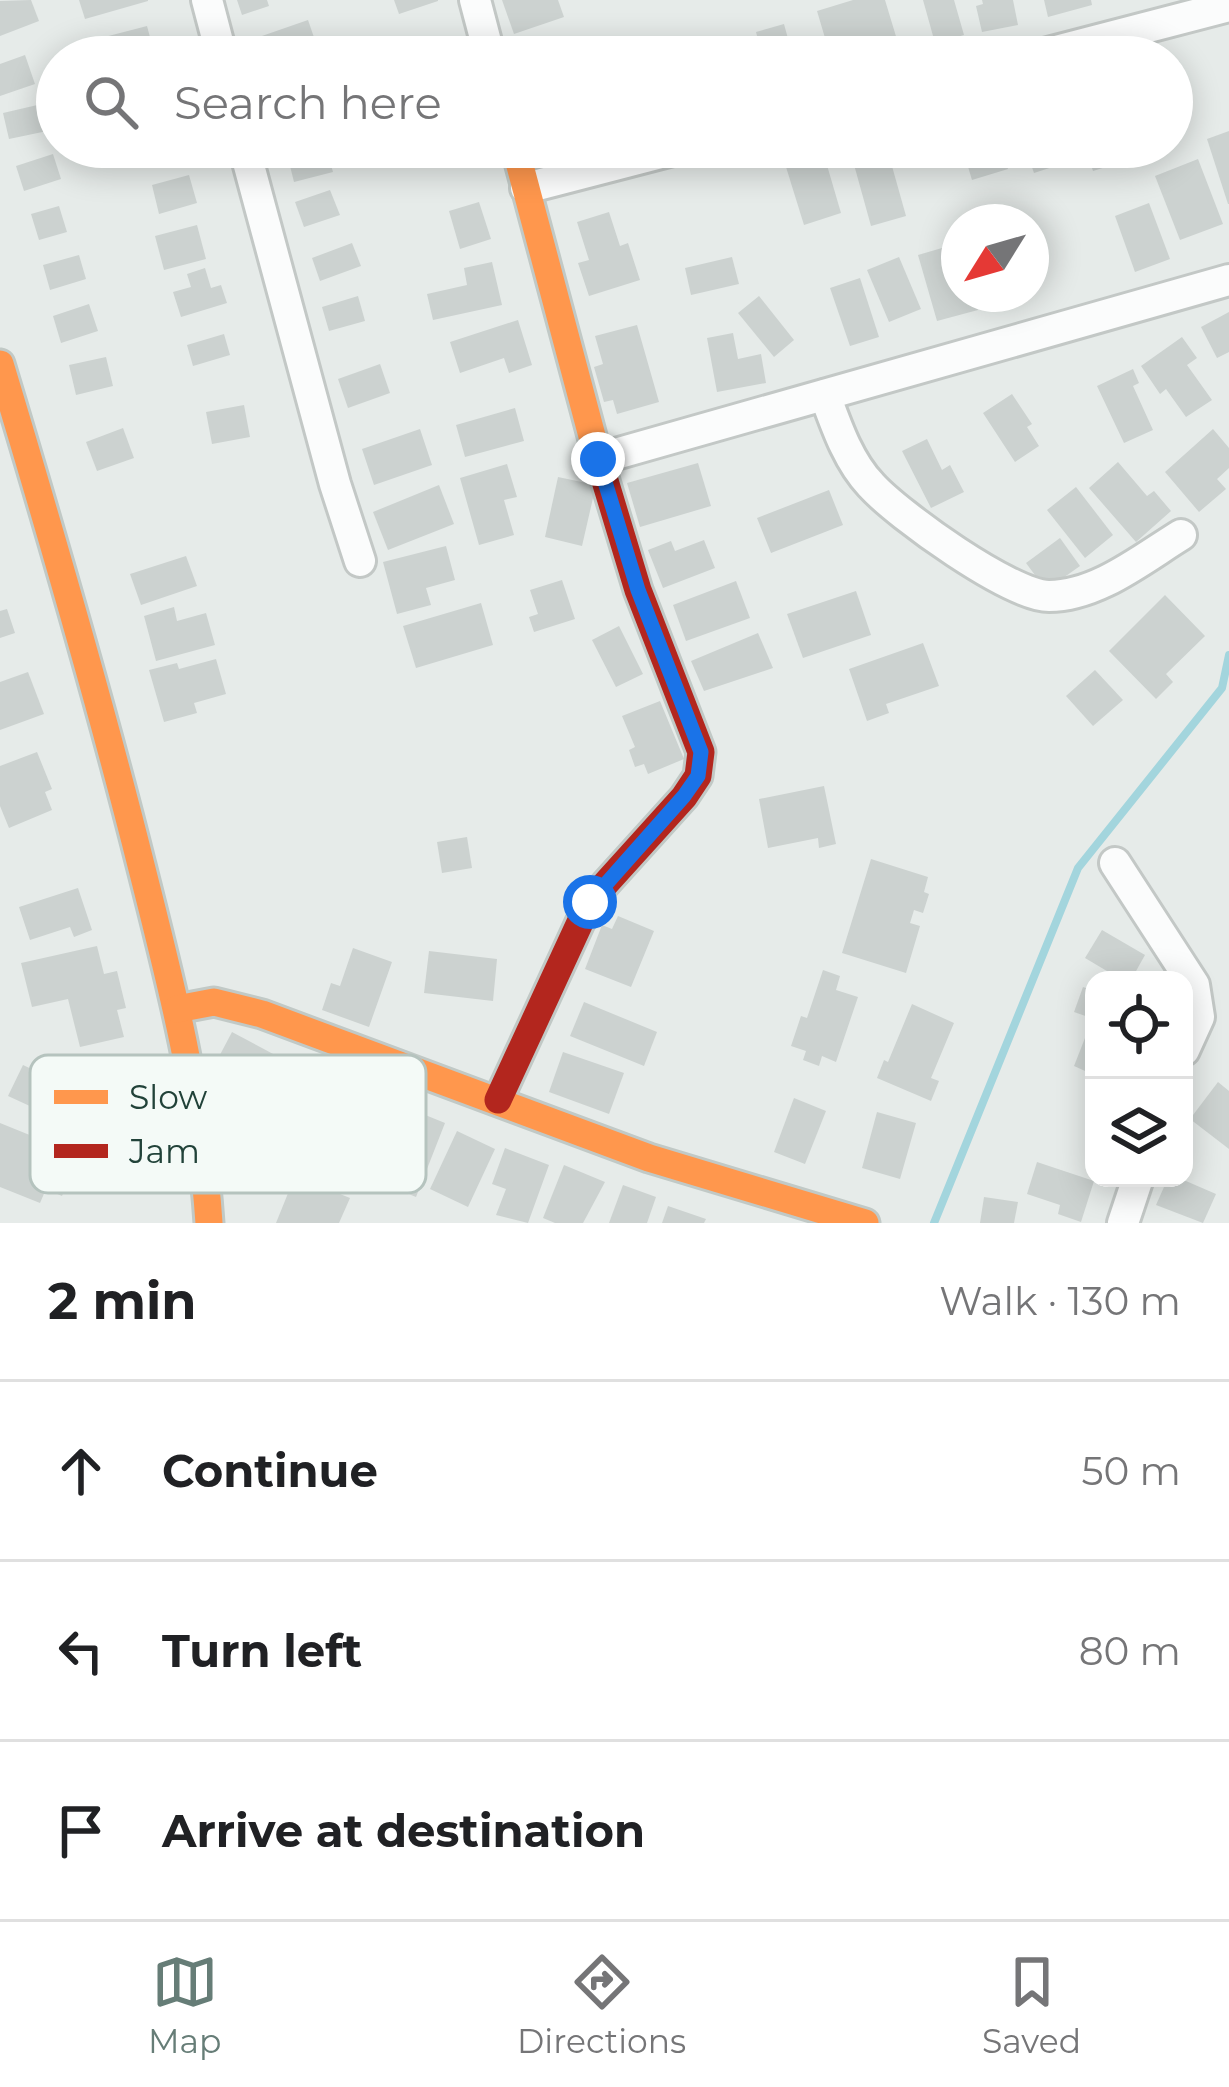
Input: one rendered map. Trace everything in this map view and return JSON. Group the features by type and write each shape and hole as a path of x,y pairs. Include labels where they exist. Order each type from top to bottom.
{"street":[{"path":"207,0 216,36"},
{"path":"475,0 484,36"},
{"path":"1114,36 1229,6"},
{"path":"250,168 360,561"},
{"path":"499,1100 590,902 698,776 701,752 638,590 520,168"},
{"path":"526,188 603,168"},
{"path":"598,459 1229,280"},
{"path":"0,364 6,407 105,720 185,1055"},
{"path":"825,395 839,434 868,483 943,542 997,576 1044,597 1084,591 1181,535"},
{"path":"1115,863 1185,971"},
{"path":"1193,983 1199,1017 1193,1030"},
{"path":"177,1009 214,1002 262,1014 375,1055"},
{"path":"426,1074 649,1158 865,1223"},
{"path":"1123,1223 1135,1187"},
{"path":"208,1193 209,1223"}],"building":[{"path":"31,0 39,21 0,36 0,1"},
{"path":"79,0 148,0 148,1 85,19"},
{"path":"237,0 267,0 269,6 242,15"},
{"path":"394,0 438,0 438,1 399,14"},
{"path":"502,0 558,0 564,17 514,34"},
{"path":"853,0 885,0 896,36 824,36 817,11"},
{"path":"923,0 954,0 964,35 933,36"},
{"path":"982,0 1013,0 1018,25 982,32 976,6"},
{"path":"1044,0 1091,0 1092,5 1048,17"},
{"path":"308,20 314,36 262,36"},
{"path":"784,24 787,36 757,36 756,32"},
{"path":"147,26 150,36 108,36"},
{"path":"25,55 35,84 0,96 0,64"},
{"path":"36,105 36,133 9,139 3,113"},
{"path":"1229,131 1229,204 1228,204 1207,139"},
{"path":"1198,159 1223,224 1180,240 1155,176 1175,168 1193,168"},
{"path":"36,160 36,168 57,168 61,179 24,191 16,166"},
{"path":"290,168 332,168 333,172 294,182"},
{"path":"786,168 828,168 841,213 804,225"},
{"path":"855,168 892,168 906,216 871,226"},
{"path":"968,168 1008,168 1008,169 972,180"},
{"path":"189,175 197,203 159,214 152,185"},
{"path":"330,190 340,215 304,227 295,202"},
{"path":"479,202 491,239 460,249 449,211"},
{"path":"1149,203 1170,259 1135,272 1115,216"},
{"path":"59,206 67,232 39,240 31,214"},
{"path":"609,212 620,246 628,243 640,280 589,296 578,263 589,260 577,222"},
{"path":"197,225 206,259 164,270 155,236"},
{"path":"352,243 361,266 320,281 312,258"},
{"path":"941,248 941,312 971,312 937,321 918,255"},
{"path":"79,255 86,279 50,290 43,265"},
{"path":"732,257 739,284 691,295 685,268"},
{"path":"899,257 921,309 889,322 867,270"},
{"path":"492,262 502,305 433,320 427,294 467,285 464,268"},
{"path":"205,268 211,288 221,285 227,303 181,317 173,292 191,287 187,274"},
{"path":"860,278 879,337 850,346 830,288"},
{"path":"358,296 365,321 329,331 322,307"},
{"path":"759,296 794,340 774,357 738,313"},
{"path":"89,304 98,331 61,343 53,316"},
{"path":"1229,312 1229,352 1217,358 1201,327"},
{"path":"518,320 532,365 509,373 504,358 460,373 450,342"},
{"path":"637,325 659,402 617,414 613,400 604,402 594,367 603,364 595,336"},
{"path":"733,333 738,359 761,354 766,383 717,392 707,338"},
{"path":"224,334 230,355 193,366 187,345"},
{"path":"1182,337 1197,358 1187,365 1212,400 1186,417 1166,389 1160,394 1141,366"},
{"path":"106,357 113,386 76,395 69,365"},
{"path":"380,364 390,393 348,408 338,379"},
{"path":"1133,369 1139,383 1133,386 1153,430 1124,443 1097,386"},
{"path":"1012,394 1032,424 1027,427 1039,446 1015,462 983,413"},
{"path":"244,405 250,437 212,444 206,412"},
{"path":"515,408 524,441 465,457 456,425"},
{"path":"123,428 134,458 97,471 86,442"},
{"path":"420,429 432,465 374,485 362,449"},
{"path":"1213,429 1229,448 1229,468 1217,479 1226,489 1199,512 1165,472"},
{"path":"927,439 942,470 950,465 964,492 931,508 902,451"},
{"path":"1118,462 1147,496 1154,491 1171,511 1136,542 1089,488"},
{"path":"698,463 711,506 640,527 627,483"},
{"path":"507,464 517,497 504,500 514,535 479,545 460,478"},
{"path":"558,477 596,485 582,546 545,537"},
{"path":"439,485 454,524 388,550 373,512"},
{"path":"1076,487 1113,535 1085,558 1047,510"},
{"path":"829,490 843,525 771,553 757,518"},
{"path":"1060,538 1080,566 1046,590 1026,563"},
{"path":"704,540 715,568 663,588 648,550 671,541 675,551"},
{"path":"446,546 455,580 426,588 431,605 397,614 383,562"},
{"path":"186,556 197,586 141,605 130,574"},
{"path":"562,580 575,619 534,632 529,617 538,614 530,590"},
{"path":"736,581 750,618 686,641 673,605"},
{"path":"856,591 871,635 803,658 787,614"},
{"path":"1165,595 1205,636 1166,674 1173,682 1156,699 1109,651"},
{"path":"481,603 493,645 416,668 403,626"},
{"path":"174,607 177,621 206,613 215,645 156,661 144,616"},
{"path":"7,609 15,633 0,638 0,611"},
{"path":"619,626 643,674 616,687 592,640"},
{"path":"758,633 773,668 704,691 691,661"},
{"path":"923,643 939,686 886,704 889,713 867,721 849,669"},
{"path":"216,659 226,694 194,703 197,713 164,722 149,670 177,663 179,669"},
{"path":"1095,670 1123,700 1093,726 1066,696"},
{"path":"28,672 44,714 0,730 0,682"},
{"path":"660,701 684,759 648,774 644,764 635,767 629,750 635,747 622,716"},
{"path":"37,752 52,789 45,792 52,810 9,828 0,806 0,766"},
{"path":"824,786 836,844 819,848 818,838 768,848 759,799"},
{"path":"467,837 472,868 442,873 437,842"},
{"path":"871,859 928,877 923,913 914,910 910,923 920,926 906,973 842,953"},
{"path":"78,888 92,930 74,937 70,927 30,940 19,907"},
{"path":"618,916 654,931 631,987 585,969 602,925 612,929"},
{"path":"1102,930 1145,955 1136,971 1107,971 1085,958"},
{"path":"97,946 104,974 117,971 126,1008 117,1010 124,1037 80,1047 68,999 32,1007 21,963"},
{"path":"353,948 392,962 369,1027 322,1010 331,983 340,986"},
{"path":"429,951 497,959 493,1001 424,993"},
{"path":"823,970 840,976 836,990 858,997 836,1062 822,1056 819,1066 803,1060 806,1051 791,1046 801,1016 807,1018"},
{"path":"1083,987 1085,988 1085,1016 1074,1012"},
{"path":"584,1002 657,1032 644,1066 570,1036"},
{"path":"912,1004 954,1023 931,1078 939,1081 931,1101 877,1078"},
{"path":"232,1032 275,1055 220,1055"},
{"path":"1085,1038 1085,1071 1074,1066"},
{"path":"563,1052 624,1073 609,1114 549,1092"},
{"path":"23,1065 30,1068 30,1106 8,1096"},
{"path":"1218,1082 1229,1091 1229,1149 1193,1121"},
{"path":"794,1098 826,1111 805,1164 774,1152"},
{"path":"877,1112 916,1123 900,1179 862,1168"},
{"path":"426,1115 445,1123 426,1171"},
{"path":"0,1123 30,1135 30,1193 44,1193 40,1203 0,1187"},
{"path":"457,1131 495,1149 468,1207 430,1189"},
{"path":"505,1148 549,1165 528,1223 496,1215 506,1189 492,1184"},
{"path":"1037,1162 1085,1178 1085,1187 1092,1187 1081,1222 1058,1214 1060,1205 1027,1194"},
{"path":"564,1165 605,1182 583,1223 543,1218"},
{"path":"1193,1184 1216,1194 1203,1223 1156,1205 1164,1187"},
{"path":"623,1185 656,1197 647,1223 609,1223"},
{"path":"288,1193 338,1193 350,1198 339,1223 276,1223"},
{"path":"984,1197 1018,1202 1014,1223 980,1223"},
{"path":"668,1206 706,1219 704,1223 662,1223"}],"waterway":[{"path":"934,1223 1078,868 1222,688 1229,655"}],"traffic: slow":[{"path":"521,168 596,451"},
{"path":"0,364 125,802 186,1055"},
{"path":"177,1009 214,1002 262,1014 372,1055"},
{"path":"426,1075 649,1158 865,1223"},
{"path":"206,1193 209,1223"}],"traffic: jam":[{"path":"498,1100 590,901 698,776 701,752 638,590 596,451"}],"route":[{"path":"590,902 684,796 698,776 701,752 638,590 598,459"}]}
